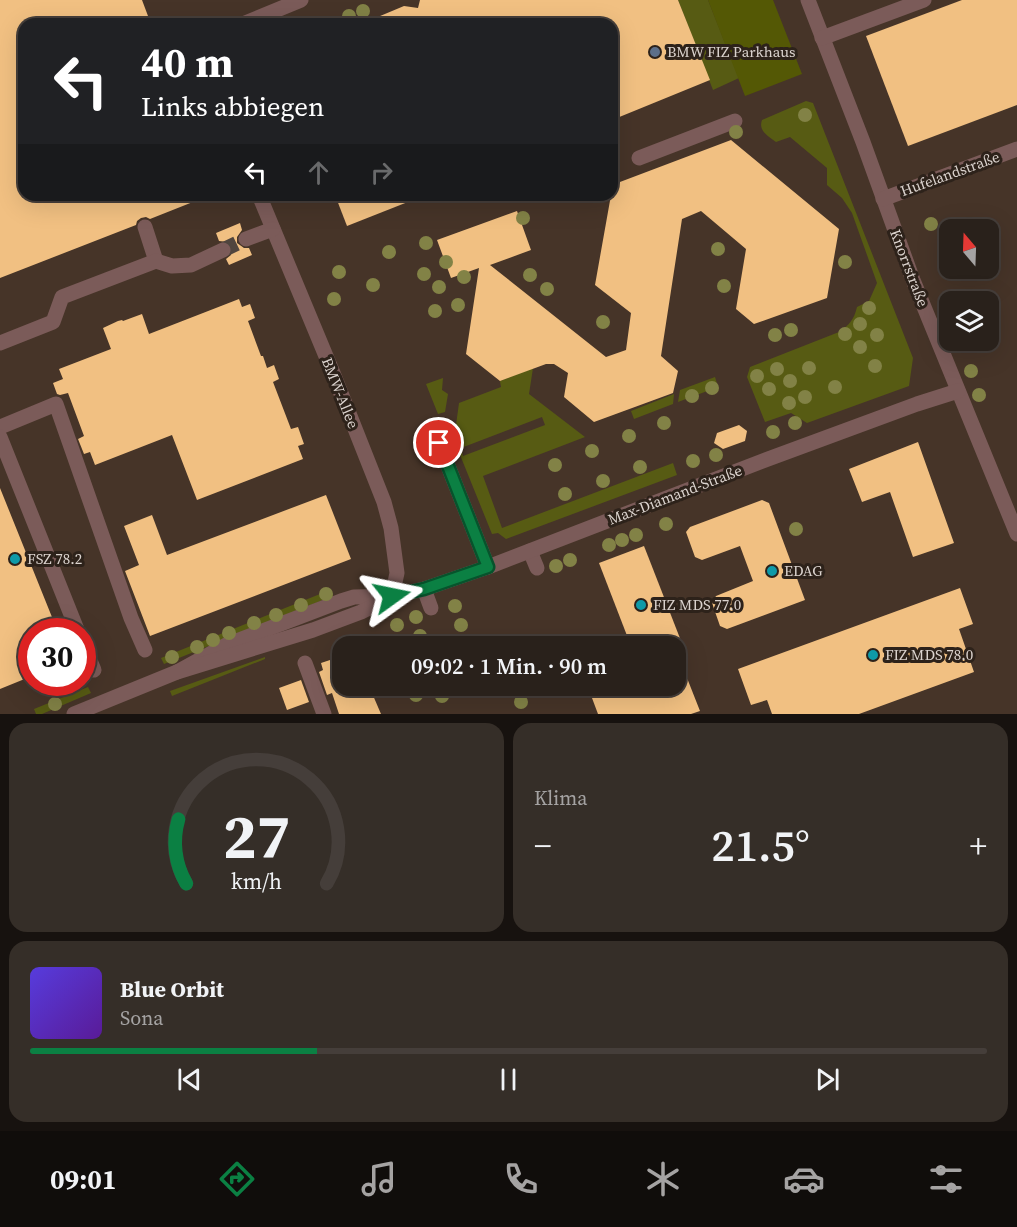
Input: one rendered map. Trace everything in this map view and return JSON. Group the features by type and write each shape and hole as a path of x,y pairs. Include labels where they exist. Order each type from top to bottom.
{"street":[{"path":"258,18 301,0"},
{"name":"Knorrstraße","path":"808,0 917,290 1017,534"},
{"path":"822,38 924,0"},
{"path":"639,158 735,121"},
{"name":"Hufelandstraße","path":"883,199 1017,149"},
{"name":"BMW-Allee","path":"262,201 384,502 391,528 397,573 392,596"},
{"path":"145,226 156,261"},
{"path":"246,239 273,229"},
{"path":"0,343 53,322 62,297 156,261 172,266 191,265 223,250"},
{"name":"Max-Diamand-Straße","path":"74,714 177,672 226,645 341,601 354,597 392,596 424,589 488,567 768,459 958,391"},
{"path":"0,427 56,404 131,618 145,650"},
{"path":"0,437 72,618"},
{"path":"439,443 488,567"},
{"path":"530,551 537,568"},
{"path":"424,589 431,609"},
{"path":"305,663 324,714"}],"shaded area":[{"path":"0,0 1017,0 1017,714 0,714"},
{"path":"678,0 708,0 739,78 713,90"},
{"path":"708,0 773,0 802,74 745,96"},
{"path":"806,101 813,103 913,358 909,386 807,423 791,413 765,422 747,377 750,367 839,332 851,322 857,307 869,301 877,283 852,213 842,198 827,185 827,168 790,137 776,142 764,133 761,127 762,120"},
{"path":"533,368 529,394 585,437 483,476 502,528 673,463 677,475 506,539 498,533 492,534 454,440 459,403 501,387 500,381","holes":["542,417 545,425 463,456 461,448"]},
{"path":"715,377 718,387 678,402 680,390"},
{"path":"443,378 442,390 448,394 445,412 438,414 426,384"},
{"path":"674,394 673,404 634,419 631,411"},
{"path":"330,590 333,596 164,664 161,658"},
{"path":"265,657 265,659 172,696 170,691"},
{"path":"66,696 84,696 42,714 36,714 34,709"}],"building":[{"path":"0,0 142,0 149,18 18,18 18,201 195,201 150,219 141,218 136,225 0,278"},
{"name":"BMW FIZ Parkhaus","path":"420,0 678,0 710,80 618,118 618,18 375,18 404,6 418,8"},
{"path":"962,0 1017,0 1017,105 908,146 866,36"},
{"path":"731,140 839,229 827,298 754,324 736,309 746,249 701,211 682,219 661,356 678,371 673,393 594,422 564,397 568,373 554,364 546,364 500,381 466,354 479,268 451,278 437,240 517,211 531,250 490,265 606,357 626,350 631,313 595,285 610,201 618,201 618,183"},
{"path":"337,201 410,201 347,226"},
{"path":"240,223 242,230 237,237 237,243 244,248 249,248 252,255 229,265 226,259 231,255 232,246 228,242 219,241 216,233"},
{"path":"239,299 242,307 250,304 255,318 248,321 267,368 274,365 279,379 273,382 291,429 298,427 304,444 298,446 303,459 197,500 172,435 95,465 90,452 84,454 78,439 84,436 68,393 57,394 53,383 63,379 59,369 111,349 103,328 118,321 142,314 149,334"},
{"path":"739,425 747,431 745,441 723,449 714,443 717,433"},
{"path":"918,442 954,543 913,557 890,492 862,502 849,469"},
{"name":"FSZ 78.2","path":"0,488 52,618 18,618 18,682 0,689"},
{"path":"326,495 351,559 150,636 125,571 139,565 124,526 152,515 167,555"},
{"name":"EDAG","path":"762,500 769,503 805,600 727,629 720,626 712,603 716,596 753,581 740,546 702,560 695,557 686,532 690,527"},
{"path":"644,546 679,636 627,636 599,563"},
{"name":"FIZ MDS 78.0","path":"960,588 973,624 959,629 974,672 859,714 772,714 767,700 751,705 738,669"},
{"path":"332,659 332,693 327,695 319,672 323,670 321,663"},
{"path":"686,675 700,711 691,714 598,714 592,698 597,696 686,696"},
{"path":"301,680 309,702 287,710 279,688"},
{"path":"333,696 373,696 381,714 339,714"}],"tunnel":[{"path":"223,250 246,239"}],"place":[{"name":"BMW FIZ Parkhaus","path":"655,52"},
{"name":"FSZ 78.2","path":"15,559"},
{"name":"EDAG","path":"772,571"},
{"name":"FIZ MDS 77.0","path":"641,605"},
{"name":"FIZ MDS 78.0","path":"873,655"}],"route":[{"path":"392,596 424,589 488,567 439,443"}]}
